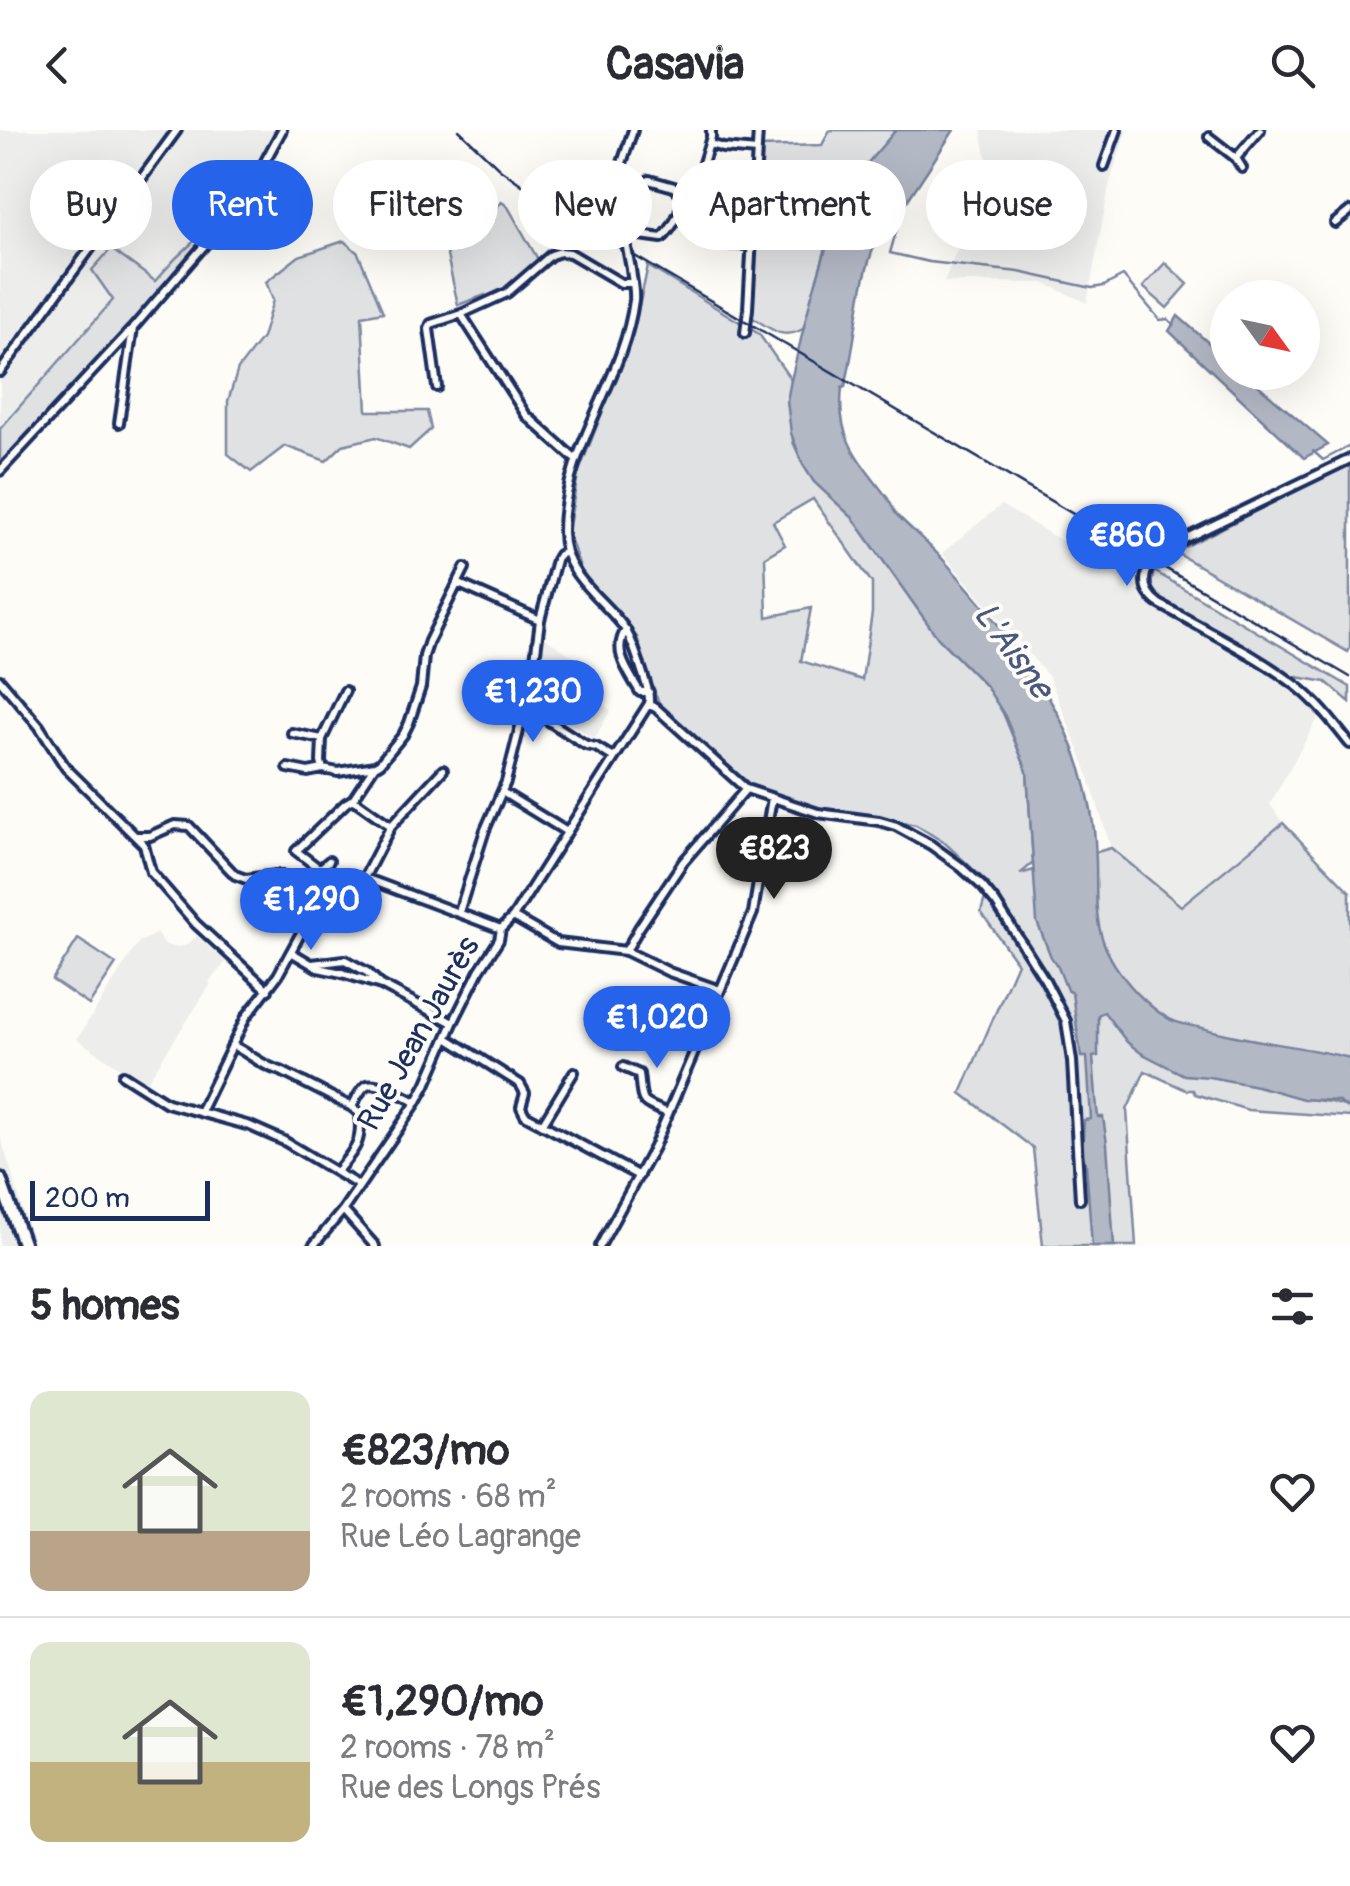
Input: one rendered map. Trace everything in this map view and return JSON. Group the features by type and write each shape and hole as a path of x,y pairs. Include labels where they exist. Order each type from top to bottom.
{"highway":[{"path":"0,1178 24,1246"}],"street":[{"path":"0,372 178,130"},
{"path":"0,471 133,328 228,218 282,130"},
{"path":"621,160 633,130"},
{"path":"705,160 711,130"},
{"path":"756,160 758,130"},
{"path":"1104,166 1117,130"},
{"path":"1236,158 1260,130"},
{"path":"1209,137 1236,158 1242,168"},
{"path":"710,144 757,151"},
{"path":"648,180 674,187 683,196 672,225 662,238 636,233 630,226 632,209 640,187 648,180"},
{"path":"1335,222 1350,211"},
{"path":"627,250 634,296 625,338 576,460 564,514 562,536 576,576 626,630 648,705 746,788 830,816 896,826 960,866 996,903 1066,1021 1080,1200"},
{"path":"744,333 750,250"},
{"path":"437,387 430,326 435,321 461,314 511,290 560,252 621,283 632,276"},
{"path":"461,314 526,415 576,460"},
{"path":"119,423 133,328"},
{"path":"1350,459 1166,548 1150,564 1144,584 1147,594 1158,603 1300,689 1350,744"},
{"path":"459,912 485,830 502,792 534,675 540,620 556,560 566,552"},
{"path":"329,861 317,866 296,851 353,799 403,735 421,688 424,656 465,568"},
{"path":"457,582 540,620"},
{"path":"626,630 620,654 640,692 647,693"},
{"path":"0,680 39,726 66,768 147,851"},
{"path":"323,768 322,739 344,691"},
{"path":"524,705 586,745 614,758"},
{"name":"Rue Jean Jaurès","path":"313,1246 343,1210 416,1102 501,929 513,917 648,705"},
{"path":"292,733 322,739"},
{"path":"288,768 338,772 375,766"},
{"path":"363,880 391,826 443,770"},
{"path":"626,951 683,862 746,788"},
{"path":"502,792 567,832"},
{"path":"600,1246 668,1113 753,913 772,798"},
{"path":"353,799 391,826"},
{"path":"136,836 150,836 176,824 189,826 235,875 246,879 283,876 309,895 320,898 363,880 387,885 501,929"},
{"path":"150,836 147,851 151,872 196,924 268,990"},
{"path":"200,1112 246,1018 292,952 320,898"},
{"path":"513,917 558,944 626,951 720,990"},
{"path":"292,952 318,968 381,985 453,1022"},
{"path":"338,960 342,973"},
{"path":"312,964 346,960 381,985"},
{"path":"447,1038 520,1084 525,1093 522,1112 639,1176"},
{"path":"232,1045 359,1114 356,1148 336,1171"},
{"path":"623,1067 640,1074 644,1102 668,1113"},
{"path":"542,1126 574,1072"},
{"path":"123,1075 167,1103 250,1126 284,1140 358,1185"},
{"path":"352,1107 370,1085 416,1102"},
{"path":"343,1210 375,1246"}],"shaded area":[{"path":"0,130 274,130 261,160 172,160 172,250 185,250 155,282 112,250 113,300 0,429"},
{"path":"830,130 896,130 871,160 759,160 760,147 822,145"},
{"path":"981,130 1127,130 1110,182 1087,303 1044,283 944,282 957,250 1087,250 1087,160 987,160"},
{"path":"502,202 518,224 518,250 533,250 540,263 509,291 488,300 485,295 458,305 446,250 498,250 498,206"},
{"path":"333,245 333,250 358,253 383,312 362,316 367,411 427,411 431,429 409,449 376,437 343,445 326,461 285,446 251,472 228,454 228,401 238,369 262,338 273,300 266,282 299,256"},
{"path":"112,250 155,281 185,250 192,250 131,324 0,464 0,429 113,300 92,270"},
{"path":"755,250 826,250 803,329 782,333 751,317"},
{"path":"1165,263 1188,284 1167,308 1143,287"},
{"path":"648,266 759,334 791,380 793,442 814,482 853,518 938,638 986,686 1001,708 1027,771 1033,863 1020,874 1111,848 1181,906 1283,823 1350,892 1350,1097 1292,1095 1343,1106 1350,1109 1350,1117 1248,1110 1195,1094 1145,1071 1127,1110 1136,1246 1043,1246 1033,1148 961,1093 1017,963 981,912 989,884 945,843 916,825 823,811 752,786 662,709 637,637 582,573 568,532 578,474 633,334","holes":["813,499 872,583 872,613 862,680 801,661 811,608 767,617 765,557 785,545 773,522"]},
{"path":"1350,464 1348,652 1175,552"},
{"path":"1001,505 1293,678 1323,709 1270,804 1283,823 1181,906 1111,848 1085,765 1049,677 942,553"},
{"path":"1154,571 1350,687 1350,702 1326,682 1291,676 1159,600 1151,585"},
{"path":"542,636 582,662 569,681 611,710 594,739 530,698 538,673"},
{"path":"156,933 164,944 173,947 185,946 197,936 226,962 209,982 145,1085 77,1039 140,940"},
{"path":"78,939 116,964 89,1005 52,980"},
{"path":"0,1135 34,1246 0,1246"}],"water":[{"path":"896,130 954,130 934,160 926,160 926,172 906,203 906,160 870,160"},
{"name":"L'Aisne","path":"826,250 873,250 842,388 846,434 897,515 1000,626 1056,710 1088,795 1101,934 1119,972 1147,1003 1174,1021 1350,1058 1350,1109 1337,1101 1303,1099 1257,1086 1184,1075 1141,1053 1127,1042 1104,1012 1098,1015 1098,1056 1093,1057 1098,1117 1103,1117 1107,1144 1114,1246 1092,1246 1082,1153 1084,1120 1091,1119 1087,1057 1081,1057 1072,993 1067,990 1037,922 1027,771 1005,716 986,686 938,638 853,518 814,482 803,465 791,433 787,401"},
{"path":"1178,316 1210,344 1210,370 1169,331"},
{"path":"1232,390 1264,390 1328,445 1304,458"}],"waterway":[{"path":"891,250 890,253 929,262 1019,272 1092,288 1123,276 1160,320 1168,319 1174,325"},
{"path":"1313,451 1323,460 1350,446"}],"railway":[{"path":"459,130 500,169 560,212 1350,677"}]}
